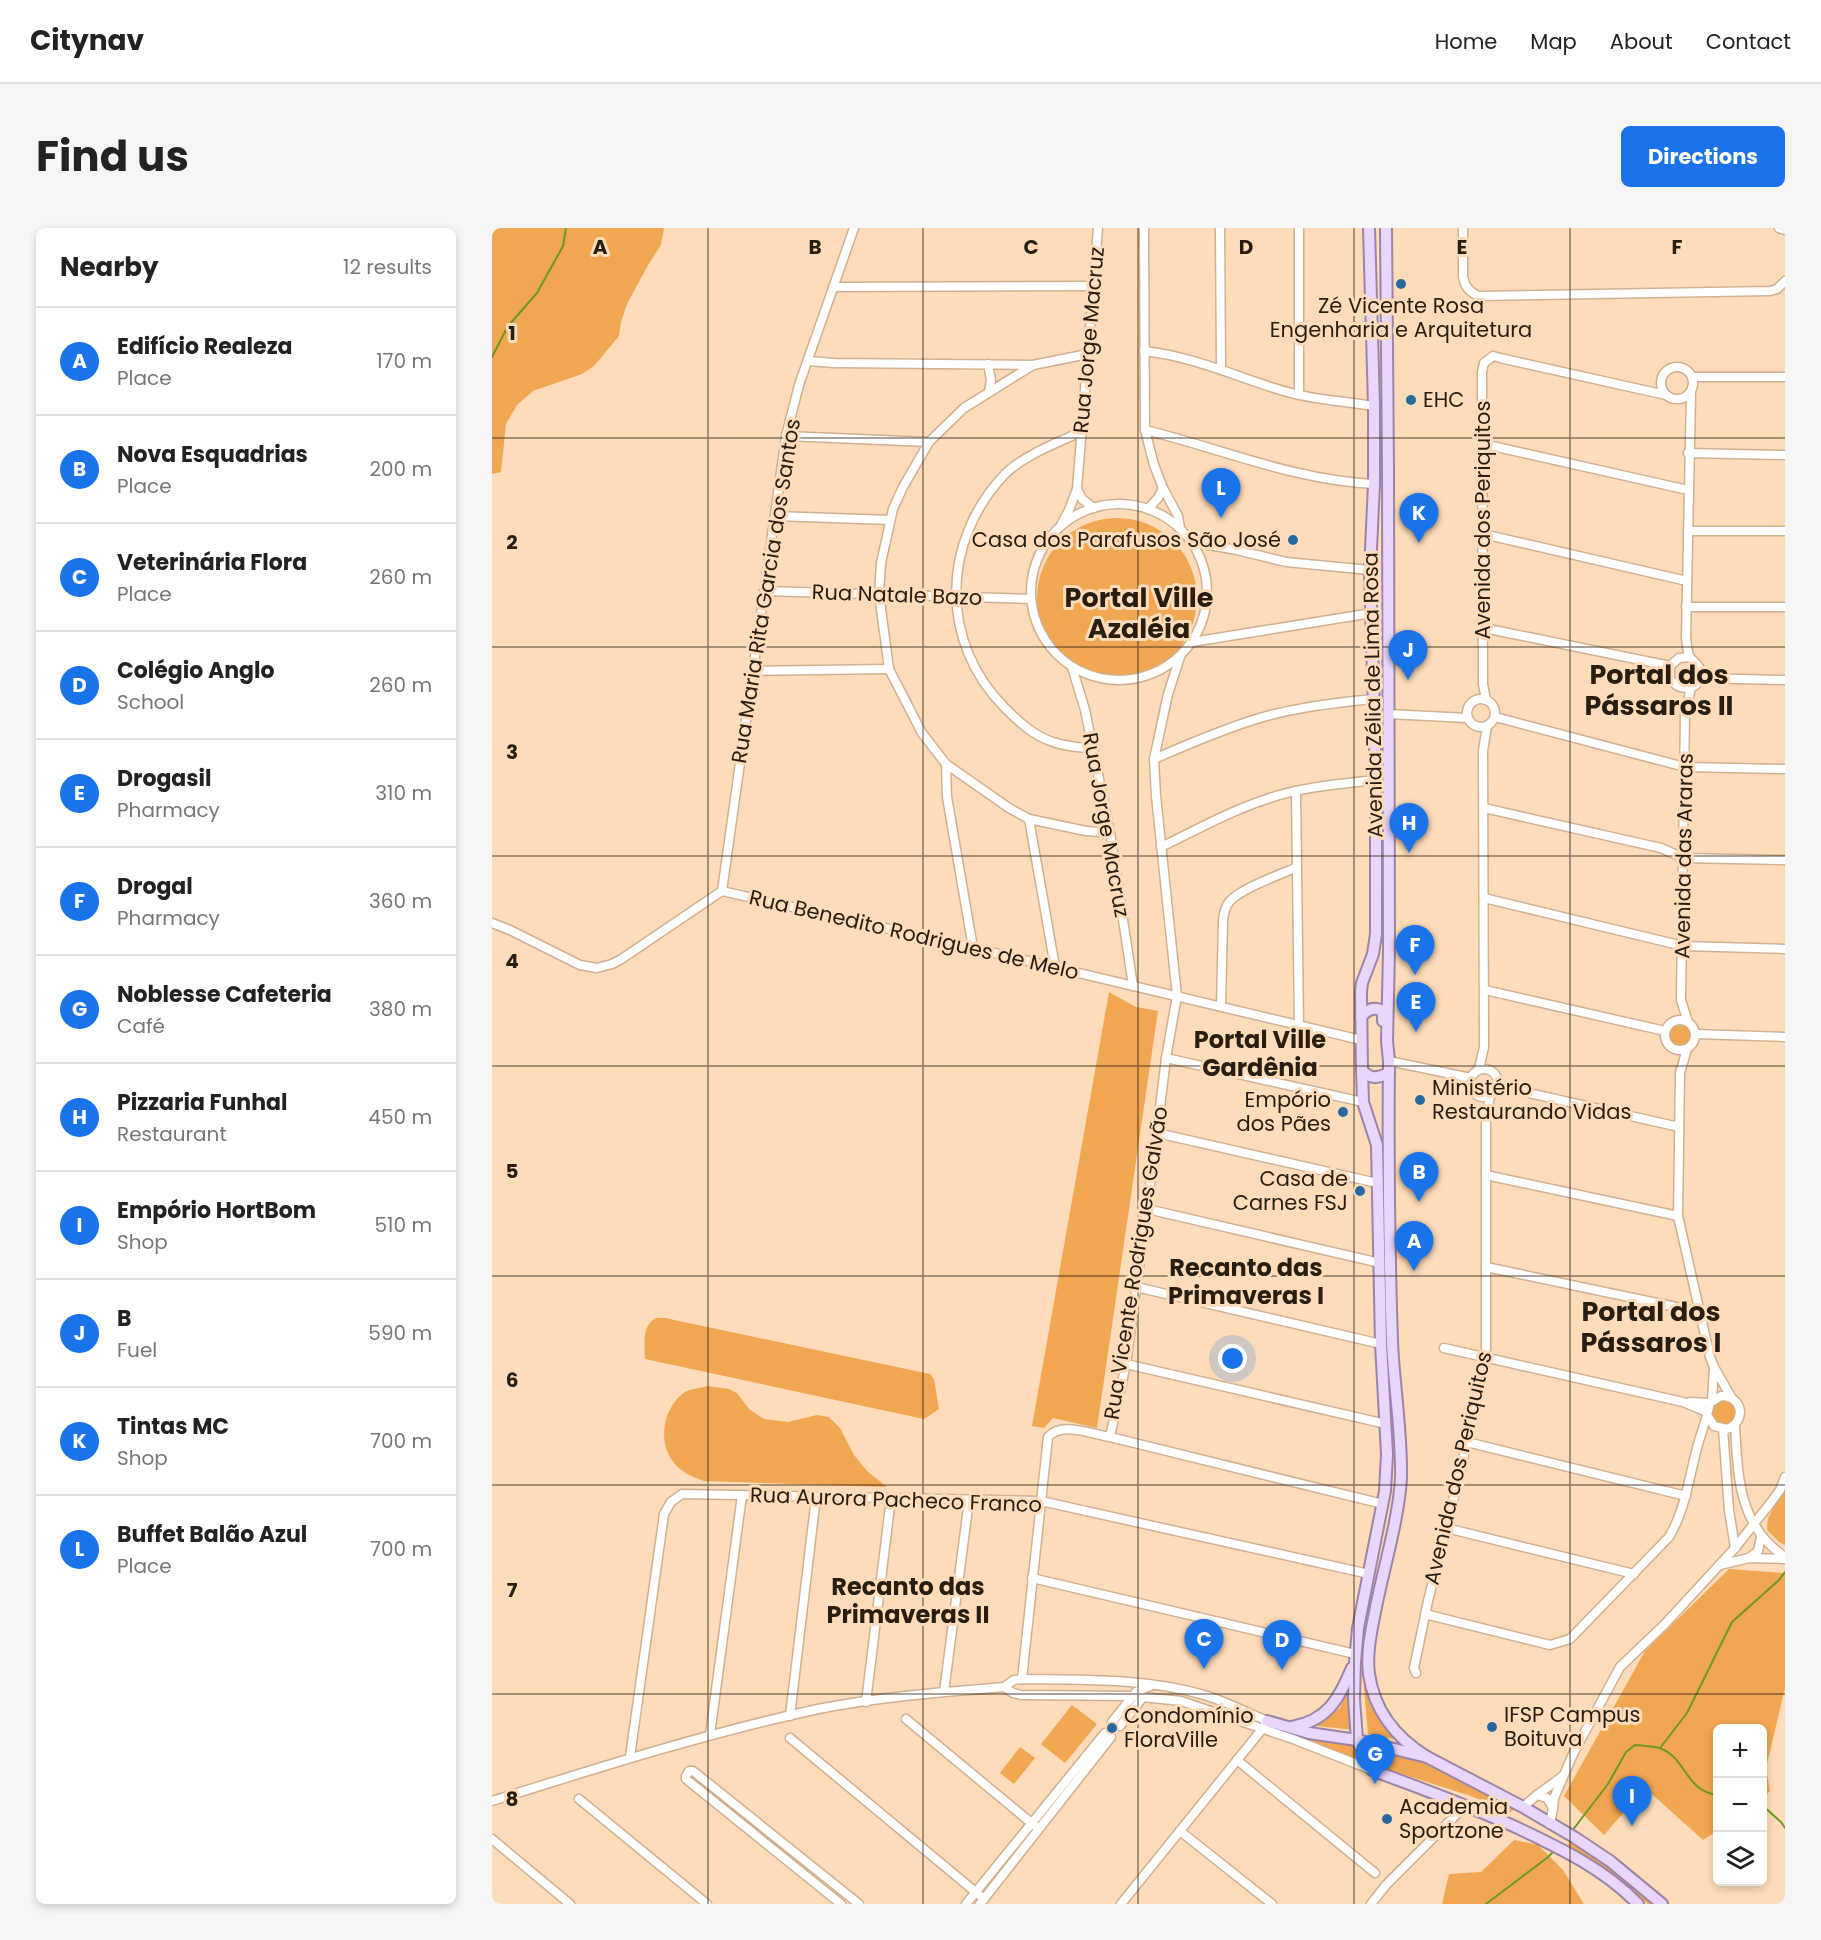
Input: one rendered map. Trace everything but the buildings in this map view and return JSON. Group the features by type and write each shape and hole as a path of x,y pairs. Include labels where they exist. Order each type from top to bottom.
{"main road":[{"name":"Avenida Zélia de Lima Rosa","path":"1369,228 1374,406 1374,484 1370,570 1376,780 1376,934 1373,954 1362,983 1361,1040 1364,1102 1376,1136 1381,1344 1387,1454 1383,1504 1358,1628 1354,1699 1357,1740 1372,1770"},
{"name":"Avenida Zélia de Lima Rosa","path":"1386,228 1387,1041 1392,1344 1401,1479 1371,1634 1368,1667 1376,1699 1386,1719 1405,1741 1427,1756"},
{"name":"Avenida Zélia de Lima Rosa","path":"1362,1016 1371,1009 1381,1010 1383,1033 1387,1041"},
{"path":"1362,1070 1366,1076 1371,1077 1389,1073"},
{"name":"Avenida Zélia de Lima Rosa","path":"1289,1727 1308,1723 1327,1712 1339,1696 1355,1658"},
{"path":"1265,1724 1357,1740 1427,1756 1574,1837 1610,1861 1662,1904"},
{"path":"1372,1770 1466,1804 1565,1851 1606,1875 1638,1904"},
{"path":"1516,1827 1517,1816 1523,1807"},
{"path":"1543,1840 1554,1825"}],"street":[{"name":"Rua Maria Rita Garcia dos Santos","path":"722,891 786,436 808,361 854,228"},
{"name":"Rua Jorge Macruz","path":"1098,228 1077,489 1069,510 1059,528 1043,548 1033,572 1031,598 1035,619 1044,638 1056,654 1072,667 1093,676 1115,680 1137,678 1157,672 1180,657"},
{"path":"1144,228 1145,430 1162,488 1178,516 1180,528"},
{"path":"1221,228 1221,368"},
{"path":"1299,228 1299,395"},
{"path":"1463,228 1463,277 1470,292 1478,296 1770,291 1777,289 1785,281"},
{"path":"1779,228 1785,230"},
{"path":"833,287 1093,286"},
{"path":"1144,351 1221,368 1299,395 1374,406"},
{"path":"808,361 1033,364 1088,354"},
{"name":"Avenida dos Periquitos","path":"1483,700 1482,372 1484,363 1492,356 1666,395"},
{"path":"988,363 989,392"},
{"path":"1033,364 964,408 930,442 903,487 890,520 881,563 879,594 889,669 922,733 946,764 1009,808 1029,819 1086,831 1110,833"},
{"path":"1685,713 1690,688 1700,678 1700,668 1698,663 1690,657 1686,638 1688,453 1690,419 1691,394 1694,383 1693,377 1684,368 1671,368 1665,372 1661,383 1666,395 1677,400 1690,419"},
{"path":"1693,377 1785,377"},
{"path":"1677,400 1691,394"},
{"path":"1145,430 1297,474 1374,484"},
{"path":"1081,432 1036,452 1006,472 983,502 966,532 960,553 956,596 962,638 967,653 974,668 996,699 1023,726 1051,742 1094,749"},
{"path":"786,436 930,442"},
{"path":"1483,444 1688,490"},
{"path":"1688,453 1785,455"},
{"path":"1148,509 1158,498 1162,488"},
{"path":"1077,489 1082,499 1094,508 1121,504 1148,509 1165,517 1180,528 1192,542 1201,558 1207,582 1207,607 1199,631 1180,657"},
{"name":"Rua Jorge Macruz","path":"1059,528 1076,516 1094,508"},
{"path":"775,516 890,520"},
{"path":"1688,531 1785,531"},
{"path":"1483,534 1687,581"},
{"path":"1192,542 1286,562 1370,570"},
{"name":"Rua Natale Bazo","path":"764,591 1031,598"},
{"path":"1686,607 1785,607"},
{"path":"1192,642 1372,613"},
{"path":"1484,628 1670,666"},
{"path":"1679,658 1686,638"},
{"name":"Rua Vicente Rodrigues Galvão","path":"1041,1501 1048,1438 1058,1430 1066,1429 1110,1437 1125,1364 1166,1058 1177,996 1154,759 1180,657"},
{"path":"1685,713 1679,687 1670,679 1670,666 1679,658 1690,657"},
{"name":"Rua Jorge Macruz","path":"1072,667 1094,749 1110,833 1133,986"},
{"path":"753,671 889,669"},
{"path":"1700,678 1785,680"},
{"path":"1679,687 1690,688"},
{"path":"1154,759 1252,720 1293,710 1374,699"},
{"path":"1468,718 1468,709 1474,701 1483,700 1495,709 1495,717 1487,726 1483,751 1484,1047 1479,1069 1471,1078 1472,1090 1478,1096 1486,1117"},
{"name":"Avenida das Araras","path":"1681,1000 1685,713"},
{"path":"1388,714 1468,718 1476,726 1483,751"},
{"path":"1495,717 1685,767 1785,769"},
{"path":"1476,726 1487,726"},
{"path":"946,764 947,797 973,948"},
{"path":"1161,847 1218,818 1267,799 1327,785 1376,780"},
{"path":"1296,791 1299,1025"},
{"path":"1484,808 1661,848 1683,858 1785,860"},
{"path":"1029,819 1055,967"},
{"path":"1221,1006 1225,908 1230,901 1253,887 1297,867"},
{"name":"Rua Benedito Rodrigues de Melo","path":"492,923 580,965 597,968 620,960 722,891 1361,1040"},
{"path":"1484,898 1683,946 1785,949"},
{"path":"1485,990 1665,1031"},
{"path":"1681,1000 1676,1020 1665,1031 1668,1044 1675,1050 1680,1073 1678,1216 1714,1367 1741,1411 1735,1425 1738,1477 1743,1501 1761,1537 1785,1558"},
{"path":"1680,1073 1687,1049 1694,1042 1695,1034 1688,1022 1681,1000"},
{"path":"1676,1020 1688,1022"},
{"path":"1695,1034 1785,1037"},
{"path":"1478,1096 1494,1094 1498,1086 1497,1076 1490,1070 1484,1047"},
{"path":"1675,1050 1687,1049"},
{"path":"1166,1058 1364,1102"},
{"path":"1389,1061 1471,1078"},
{"path":"1479,1069 1490,1070"},
{"path":"1498,1086 1679,1127"},
{"path":"1486,1117 1490,1096"},
{"name":"Avenida dos Periquitos","path":"1416,1673 1414,1668 1425,1614 1486,1357 1486,1117"},
{"path":"1157,1133 1377,1183"},
{"path":"1486,1175 1678,1216"},
{"path":"1147,1209 1380,1263"},
{"path":"1486,1267 1700,1312"},
{"path":"1136,1287 1381,1344"},
{"path":"1444,1348 1683,1402 1711,1402 1721,1396 1731,1397"},
{"path":"1125,1364 1386,1424"},
{"path":"1425,1614 1550,1645 1570,1639 1669,1537 1681,1514 1711,1402 1714,1367"},
{"path":"1683,1402 1707,1414 1718,1428 1735,1548 1749,1558"},
{"path":"1699,1441 1718,1428 1735,1425"},
{"path":"1110,1437 1383,1504"},
{"path":"1467,1442 1686,1496"},
{"path":"1726,1479 1738,1477"},
{"path":"1554,1825 1554,1798 1563,1776 1620,1667 1665,1624 1735,1548 1780,1490 1785,1477"},
{"name":"Rua Aurora Pacheco Franco","path":"630,1757 664,1514 671,1502 682,1494 1041,1501 1369,1574"},
{"path":"710,1735 742,1495"},
{"path":"790,1716 816,1497"},
{"path":"866,1702 891,1498"},
{"path":"944,1692 969,1500"},
{"path":"1022,1678 1041,1501"},
{"path":"1446,1528 1634,1574"},
{"path":"1749,1558 1758,1551 1761,1537"},
{"path":"1719,1565 1749,1558 1785,1558"},
{"path":"1032,1578 1355,1658"},
{"path":"492,1801 630,1757 820,1709 944,1692 1004,1687 1022,1678 1127,1682 1164,1686 1205,1695 1265,1724 1372,1770"},
{"path":"1127,1682 1138,1694"},
{"path":"1118,1723 1138,1694 1152,1686"},
{"path":"1004,1687 1021,1695 1138,1694 1186,1702 1265,1724"},
{"path":"906,1719 1036,1826"},
{"path":"1126,1902 1265,1724"},
{"path":"790,1738 975,1892 982,1901 1036,1826 1108,1735"},
{"path":"1237,1760 1375,1873"},
{"path":"841,1904 686,1779 689,1771 693,1771 859,1904"},
{"path":"1523,1807 1563,1776"},
{"path":"1537,1795 1547,1798 1553,1808"},
{"path":"579,1799 707,1904"},
{"path":"1371,1904 1386,1885 1466,1804"},
{"path":"966,1904 1036,1826"},
{"path":"1180,1831 1272,1904"},
{"path":"492,1839 570,1904"},
{"path":"793,1865 799,1856"}],"shaded area":[{"path":"492,228 664,228 661,245 627,304 619,336 594,366 582,374 533,391 517,405 506,424 501,472 492,474"},
{"path":"1117,518 1148,524 1174,541 1191,567 1197,598 1191,629 1174,655 1148,672 1117,678 1086,672 1060,655 1043,629 1037,598 1043,567 1060,541 1086,524"},
{"path":"1109,992 1136,1007 1158,1011 1097,1428 1053,1418 1044,1428 1032,1426"},
{"path":"1679,1023 1688,1027 1692,1036 1688,1045 1679,1049 1670,1045 1666,1036 1670,1027"},
{"path":"656,1318 665,1318 930,1374 934,1379 939,1409 924,1419 645,1359 646,1331 651,1321"},
{"path":"708,1386 729,1389 737,1393 749,1409 764,1419 788,1422 817,1415 829,1417 840,1428 854,1455 867,1471 887,1487 704,1481 688,1474 669,1456 664,1437 667,1417 671,1407 685,1392"},
{"path":"1723,1399 1732,1403 1736,1412 1732,1421 1723,1425 1714,1421 1710,1412 1714,1403"},
{"path":"1785,1486 1785,1545 1767,1530 1768,1518"},
{"path":"1729,1569 1785,1573 1785,1688 1767,1764 1767,1724 1713,1724 1713,1834 1703,1840 1645,1788 1604,1835 1564,1796 1645,1651"},
{"path":"1364,1677 1400,1740 1368,1734"},
{"path":"1349,1688 1354,1730 1317,1726 1340,1708"},
{"path":"1072,1705 1097,1724 1065,1763 1041,1744"},
{"path":"1278,1728 1354,1744 1358,1757 1355,1759"},
{"path":"1020,1747 1035,1758 1014,1784 1000,1773"},
{"path":"1372,1748 1404,1754 1454,1773 1515,1808 1510,1813 1468,1795 1386,1769 1374,1761 1369,1754"},
{"path":"1767,1774 1770,1791 1767,1794"},
{"path":"1571,1839 1592,1853 1653,1904 1648,1904 1611,1873 1568,1845"},
{"path":"1514,1840 1538,1845 1563,1870 1584,1904 1442,1904 1449,1874 1481,1872"}],"waterway":[{"path":"492,357 508,326 537,293 563,246 566,228"},
{"path":"1660,1748 1687,1713 1732,1622 1785,1572"},
{"path":"1572,1831 1608,1784 1626,1752 1635,1745 1656,1747 1668,1752 1698,1787 1713,1794"},
{"path":"1767,1809 1785,1828"},
{"path":"1486,1904 1554,1851"}],"place":[{"name":"Zé Vicente Rosa Engenharia e Arquitetura","path":"1401,284"},
{"name":"EHC","path":"1411,400"},
{"name":"Buffet Balão Azul","path":"1221,518"},
{"name":"Casa dos Parafusos São José","path":"1293,540"},
{"name":"Tintas MC","path":"1419,543"},
{"name":"B","path":"1408,680"},
{"name":"Pizzaria Funhal","path":"1409,853"},
{"name":"Drogal","path":"1415,975"},
{"name":"Drogasil","path":"1416,1032"},
{"name":"Ministério Restaurando Vidas","path":"1420,1100"},
{"name":"Empório dos Pães","path":"1343,1112"},
{"name":"Casa de Carnes FSJ","path":"1360,1191"},
{"name":"Nova Esquadrias","path":"1419,1202"},
{"name":"Edifício Realeza","path":"1414,1271"},
{"name":"Veterinária Flora","path":"1204,1669"},
{"name":"Colégio Anglo","path":"1282,1670"},
{"name":"IFSP Campus Boituva","path":"1492,1727"},
{"name":"Condomínio FloraVille","path":"1112,1728"},
{"name":"Noblesse Cafeteria","path":"1375,1784"},
{"name":"Academia Sportzone","path":"1387,1819"},
{"name":"Empório HortBom","path":"1632,1826"}],"district":[{"name":"Portal Ville Azaléia","path":"1139,614"},
{"name":"Portal dos Pássaros II","path":"1659,690"},
{"name":"Portal Ville Gardênia","path":"1260,1054"},
{"name":"Recanto das Primaveras I","path":"1246,1282"},
{"name":"Portal dos Pássaros I","path":"1651,1328"},
{"name":"Recanto das Primaveras II","path":"908,1601"}]}
